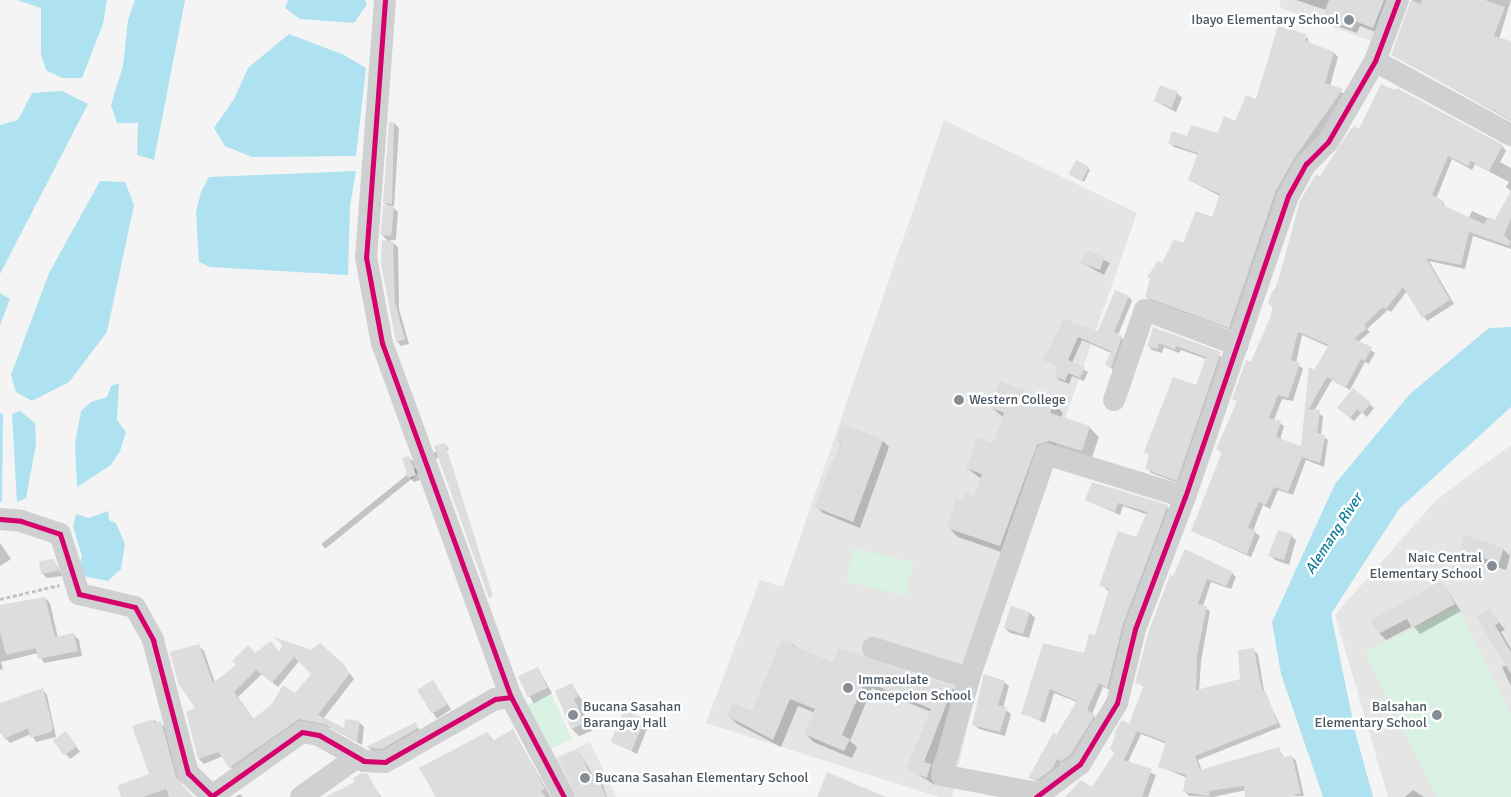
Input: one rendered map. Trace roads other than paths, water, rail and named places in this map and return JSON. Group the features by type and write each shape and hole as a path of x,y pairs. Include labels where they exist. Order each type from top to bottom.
{"street":[{"path":"384,0 366,257 382,343 511,697 564,797"},
{"path":"1185,497 1046,454 969,678 942,775 1036,795 1080,764 1117,703 1135,629 1185,497 1288,196 1306,164 1328,142 1375,61 1398,0"},
{"path":"1375,61 1511,135"},
{"path":"1114,400 1145,310 1238,345"},
{"path":"0,519 21,521 60,534 79,594 135,607 153,640 188,773 212,796 302,732 319,735 364,761 386,762 495,698 511,697"},
{"path":"873,648 969,678"},
{"path":"301,797 357,757"}],"water":[{"path":"17,0 107,0 103,24 82,78 62,78 46,70 41,54 41,8"},
{"path":"135,0 185,0 154,160 137,155 138,123 117,123 111,105 123,66 128,20"},
{"path":"288,0 365,0 367,4 354,23 300,19 285,8"},
{"path":"289,34 344,55 366,68 356,156 252,157 225,146 214,128 234,99 248,68"},
{"path":"62,91 88,104 0,274 0,125 18,120 32,93"},
{"path":"356,171 350,206 348,275 210,267 199,262 196,212 201,192 209,177"},
{"path":"100,181 125,182 134,205 107,332 69,382 32,401 16,392 11,375 49,273"},
{"path":"0,293 10,299 0,325"},
{"name":"Alemang River","path":"1511,327 1511,407 1399,509 1331,614 1355,731 1373,797 1323,797 1281,674 1272,622 1335,484 1410,394 1489,328"},
{"path":"119,383 117,420 126,432 120,451 111,465 77,487 75,444 81,411 91,402 107,397 111,386"},
{"path":"20,411 35,423 36,444 26,498 17,502 12,414"},
{"path":"0,413 3,414 2,502 0,502"},
{"path":"108,511 109,520 116,523 125,544 121,569 108,581 83,576 79,566 82,556 73,527 76,514 89,518"}],"place":[{"name":"Ibayo Elementary School","path":"1349,20"},
{"name":"Western College","path":"959,400"},
{"name":"Naic Central Elementary School","path":"1492,566"},
{"name":"Immaculate Concepcion School","path":"848,688"},
{"name":"Bucana Sasahan Barangay Hall","path":"573,715"},
{"name":"Balsahan Elementary School","path":"1437,715"},
{"name":"Bucana Sasahan Elementary School","path":"585,778"}]}
